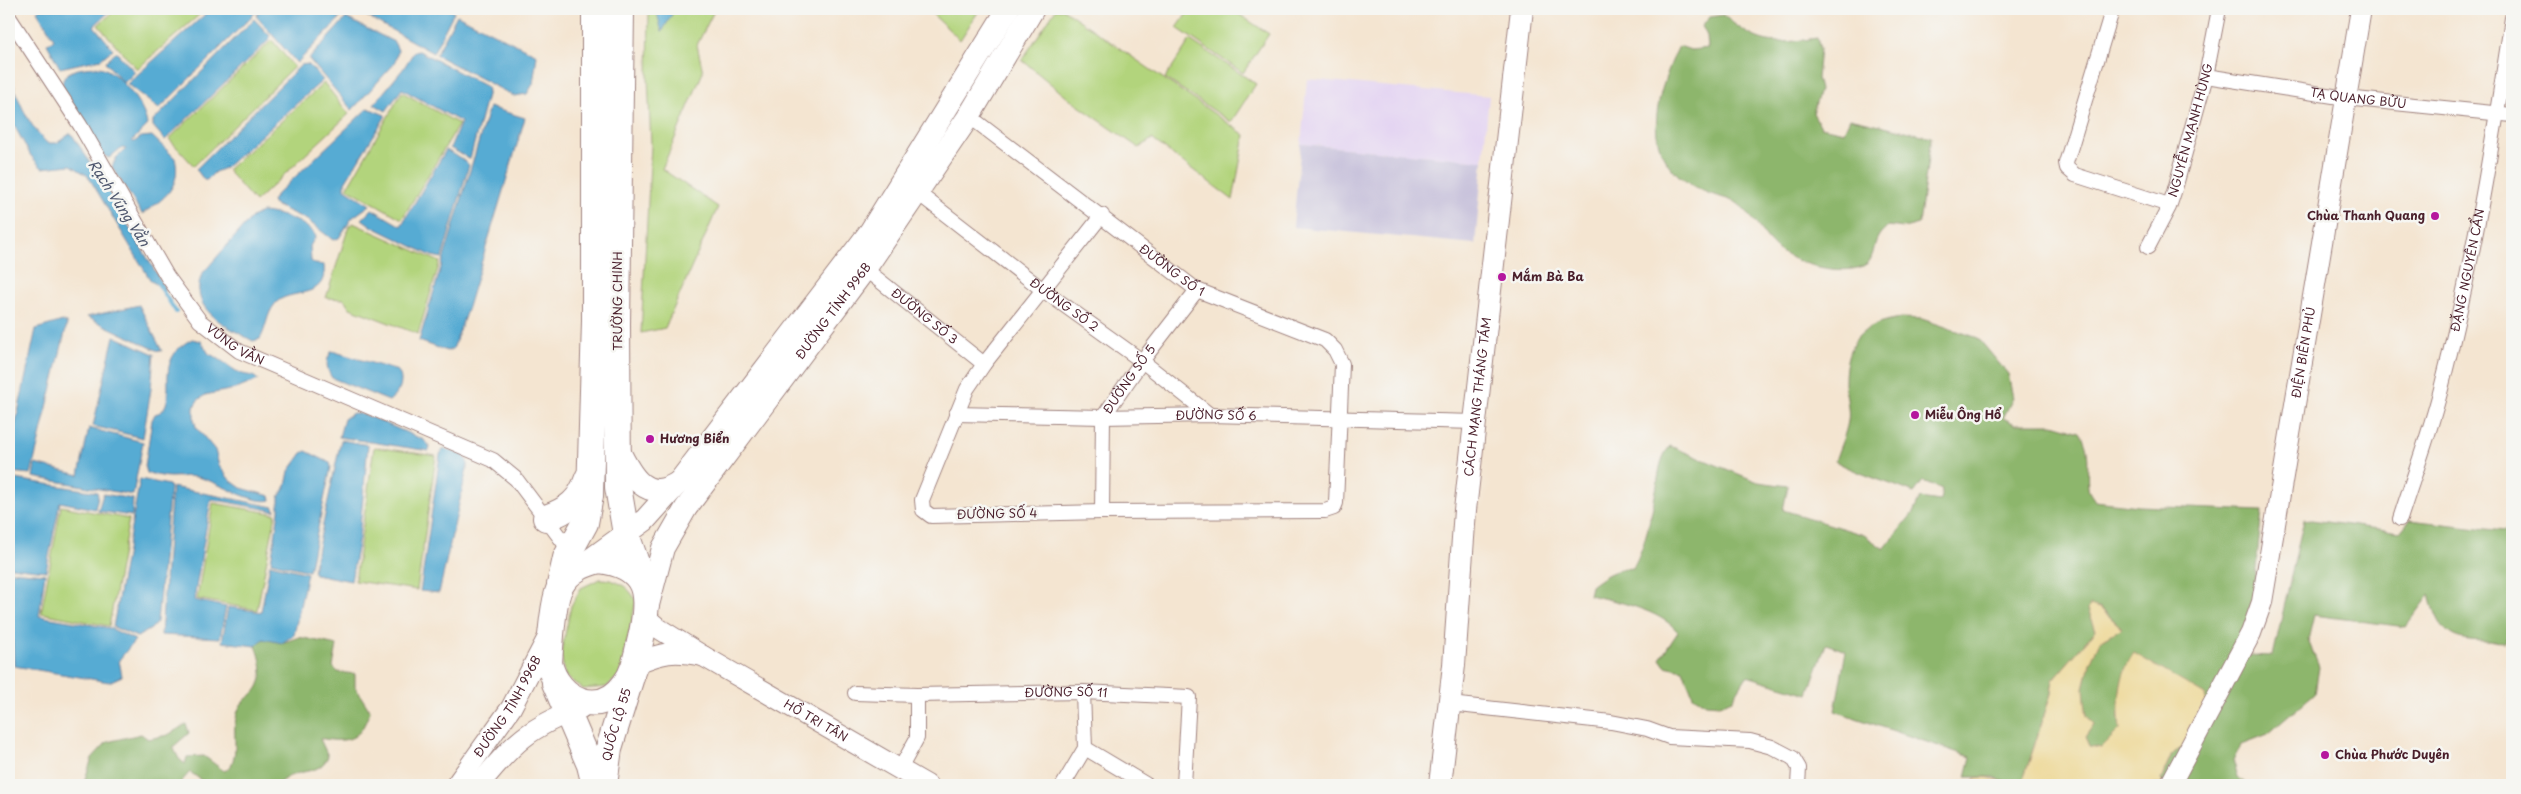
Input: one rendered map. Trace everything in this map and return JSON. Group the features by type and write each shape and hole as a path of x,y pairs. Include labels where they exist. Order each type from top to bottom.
{"highway":[{"name":"TRƯỜNG CHINH","path":"554,624 563,568 578,557 589,510 592,465 595,9"},
{"name":"TRƯỜNG CHINH","path":"621,9 619,500 626,534 645,589"},
{"path":"546,518 568,510 576,502 583,491 592,465"},
{"path":"554,624 549,663 552,675 558,686 567,695 578,700 600,702 616,694 625,684 635,664 645,617 645,589 638,577 627,567 614,562 578,557"},
{"name":"QUỐC LỘ 55","path":"604,785 609,748 635,664"},
{"name":"QUỐC LỘ 55","path":"552,675 566,714 590,765 595,785"}],"main road":[{"name":"ĐƯỜNG TỈNH 996B","path":"578,557 626,534 645,520 679,482 870,232 1008,9"},
{"name":"ĐƯỜNG TỈNH 996B","path":"645,617 652,581 663,548 686,508 865,269 918,193 969,116 1033,9"},
{"name":"CÁCH MẠNG THÁNG TÁM","path":"1440,785 1450,704 1464,510 1476,422 1522,9"},
{"path":"618,449 628,471 637,482 646,487 663,488 679,482"}],"street":[{"name":"NGUYỄN MẠNH HÙNG","path":"2148,247 2170,205 2206,76 2219,9"},
{"name":"ĐIỆN BIÊN PHỦ","path":"2170,785 2251,633 2262,602 2361,9"},
{"path":"2112,11 2066,168 2075,175 2170,205"},
{"name":"VŨNG VẰN","path":"9,17 80,124 167,276 194,315 239,350 493,460 516,479 578,557"},
{"name":"ĐẶNG NGUYÊN CẨN","path":"2400,519 2442,388 2475,244 2498,114 2512,18"},
{"name":"TẠ QUANG BỬU","path":"2206,76 2346,98 2512,115"},
{"name":"ĐƯỜNG SỐ 1","path":"969,116 1102,215 1197,290 1325,340 1335,350 1342,364 1340,420"},
{"name":"ĐƯỜNG SỐ 2","path":"918,193 1042,290 1142,361 1210,415"},
{"name":"ĐƯỜNG SỐ 4","path":"1102,215 984,364 967,389 922,500 923,510 931,516 1102,512 1325,511 1334,508 1336,503 1340,420"},
{"name":"ĐƯỜNG SỐ 3","path":"865,269 984,364"},
{"name":"ĐƯỜNG SỐ 5","path":"1102,512 1103,417 1142,361 1197,290"},
{"name":"ĐƯỜNG SỐ 6","path":"956,414 1103,417 1210,415 1340,420 1476,422"},
{"name":"HỒ TRI TÂN","path":"645,617 658,628 703,656 927,785"},
{"name":"ĐƯỜNG TỈNH 996B","path":"456,785 511,708 554,624"},
{"path":"635,664 668,652 682,652 703,656"},
{"path":"1063,785 1085,748 1083,692"},
{"name":"ĐƯỜNG SỐ 11","path":"855,693 917,695 1083,692 1189,698 1184,785"},
{"path":"900,770 917,738 917,695"},
{"name":"ĐƯỜNG TỈNH 996B","path":"479,785 518,740 549,720 600,702"},
{"path":"1450,704 1611,722 1646,729 1669,737 1750,741 1772,747 1793,758 1800,768 1798,785"},
{"path":"1085,748 1147,785"}],"shaded area":[{"path":"1307,79 1489,96 1483,161 1301,144"},
{"path":"1301,144 1483,161 1475,244 1293,227"}],"green space":[{"path":"117,9 206,9 137,69 98,25"},
{"path":"649,9 715,9 697,45 703,72 662,169 718,207 665,328 641,333 651,145 648,78"},
{"path":"927,9 980,9 960,40"},
{"path":"1056,9 1063,9 1245,135 1233,200 1152,139 1139,148 1069,99 1022,60"},
{"path":"1190,9 1231,9 1269,34 1243,73 1177,28"},
{"path":"1723,15 1747,33 1767,41 1788,42 1817,38 1820,49 1817,78 1820,90 1813,113 1821,127 1844,132 1850,118 1931,137 1919,224 1904,228 1888,226 1878,237 1870,261 1867,264 1854,269 1831,269 1818,267 1784,254 1771,243 1742,207 1733,201 1695,187 1677,174 1664,157 1657,139 1656,125 1660,97 1668,70 1679,46 1691,50 1708,48 1707,36 1702,26 1710,17"},
{"path":"272,40 294,67 194,166 169,139"},
{"path":"1190,40 1256,84 1231,122 1165,78"},
{"path":"324,83 349,114 255,202 227,170"},
{"path":"402,92 459,124 402,219 347,188"},
{"path":"353,223 440,262 418,334 350,308 344,299 326,298 349,226"},
{"path":"1902,318 1922,319 1978,338 2008,374 2013,398 2003,418 2015,424 2053,424 2080,432 2084,439 2088,459 2088,489 2095,501 2139,506 2262,511 2247,655 2273,656 2304,519 2400,532 2410,520 2512,532 2512,631 2505,642 2476,641 2455,636 2447,631 2441,623 2435,612 2430,595 2406,627 2314,615 2308,640 2319,667 2315,693 2268,734 2242,744 2233,760 2238,777 2247,785 2164,785 2161,780 2172,754 2183,747 2125,673 2119,701 2120,729 2101,748 2089,746 2085,737 2094,724 2087,716 2084,688 2090,663 2100,641 2122,628 2100,607 2088,609 2096,630 2053,680 2051,694 2022,784 2015,785 1994,777 1966,777 1971,757 1835,711 1846,651 1826,644 1808,694 1747,676 1732,700 1720,705 1706,704 1693,696 1683,670 1665,666 1660,659 1678,632 1670,624 1649,612 1589,595 1591,586 1610,573 1633,568 1647,530 1661,462 1670,446 1758,482 1788,486 1783,510 1864,535 1884,549 1913,513 1920,498 1940,501 1942,489 1923,481 1914,493 1835,461 1848,421 1845,382 1848,355 1852,345 1858,336 1876,324"},
{"path":"374,447 436,456 417,590 355,581"},
{"path":"213,503 276,514 257,610 197,599"},
{"path":"61,506 129,519 109,626 41,613"},
{"path":"600,579 611,580 626,587 636,601 620,675 606,687 583,689 565,676 561,654 571,606 581,588"},
{"path":"299,637 337,645 333,667 338,672 355,674 355,687 370,711 361,730 353,737 340,740 320,739 328,756 318,768 289,776 279,785 208,785 190,772 178,785 83,785 92,758 107,742 141,734 148,739 168,735 186,724 189,733 173,747 179,759 185,764 187,757 204,756 224,771 230,768 235,747 235,721 238,711 243,702 255,691 261,679 262,672 256,646 263,639 285,642"}],"sand":[{"path":"2090,605 2100,608 2122,628 2100,641 2090,663 2084,688 2087,716 2094,724 2085,737 2089,746 2101,748 2120,729 2119,710 2122,679 2134,653 2205,695 2207,711 2183,747 2172,754 2161,780 2164,785 1971,785 1975,778 1982,777 2011,784 2022,784 2051,694 2053,680 2096,630 2088,609"}],"water":[{"path":"39,9 112,9 94,26 113,49 101,59 60,68 47,44 54,39 37,11"},
{"path":"211,9 259,9 159,109 127,84"},
{"path":"261,9 337,9 343,15 297,63 256,16"},
{"path":"354,9 447,9 454,12 433,53"},
{"path":"656,9 675,9 662,32"},
{"path":"457,15 537,55 533,84 527,94 514,96 436,55"},
{"path":"346,18 394,42 398,50 395,63 352,110 309,59"},
{"path":"254,19 270,36 269,40 165,140 153,126 153,121"},
{"path":"419,51 487,87 488,91 470,159 450,148 461,122 402,89 386,111 374,104 403,69 414,52"},
{"path":"116,52 135,72 124,83 105,62"},
{"path":"308,64 323,80 225,168 204,180 196,169 301,65"},
{"path":"99,67 106,69 122,82 130,90 142,109 147,126 132,141 134,142 141,137 152,136 175,158 176,177 173,185 164,197 142,214 112,167 116,158 126,149 121,148 109,158 101,154 62,86 63,80 70,72 81,68"},
{"path":"9,70 23,109 47,143 57,143 71,133 104,184 166,290 151,281 88,176 71,165 42,168 31,156 9,116"},
{"path":"489,107 525,118 468,307 453,349 447,351 419,341"},
{"path":"368,108 385,115 385,117 345,182 345,189 370,205 352,218 339,238 333,240 307,220 273,204 272,201 277,194"},
{"path":"446,150 469,165 442,258 432,256 373,227 362,219 372,209 401,226"},
{"path":"262,212 292,219 312,231 316,236 310,246 311,261 315,264 324,265 324,277 314,289 281,299 275,304 260,339 253,341 232,330 212,316 200,298 199,287 202,274 252,217"},
{"path":"139,305 162,351 156,350 87,317"},
{"path":"63,321 67,324 31,474 9,472 9,454 36,329"},
{"path":"114,336 154,354 151,389 143,438 93,426"},
{"path":"192,339 201,341 209,354 236,371 258,380 239,388 205,395 197,401 194,408 194,419 196,427 215,450 219,466 230,480 241,488 270,496 271,500 264,501 246,497 197,477 167,477 147,473 145,466 152,420 155,414 161,412 166,405 169,367 172,357"},
{"path":"332,351 398,371 401,383 398,391 389,401 332,378 327,364"},
{"path":"353,413 366,415 424,440 430,447 429,451 339,437 344,419"},
{"path":"89,428 143,442 133,495 33,477 35,464 79,475"},
{"path":"341,440 368,445 359,538 351,581 315,574 313,571"},
{"path":"445,449 464,455 468,464 439,593 420,591 440,455 442,450"},
{"path":"306,451 330,463 331,467 309,571 271,562 279,511 279,497 286,486 289,471 302,453"},
{"path":"9,478 97,492 95,509 60,502 46,571 10,567"},
{"path":"140,479 169,485 170,488 157,622 151,629 137,637 113,627"},
{"path":"172,487 274,507 275,511 211,499 194,600 226,607 220,638 161,635"},
{"path":"103,494 133,499 132,516 98,511"},
{"path":"270,564 307,573 294,635 282,643 263,639 256,646 222,642 228,607 261,612"},
{"path":"9,571 45,574 39,616 110,628 135,640 119,660 122,676 109,682 14,666"}],"waterway":[{"name":"Rạch Vũng Vằn","path":"157,282 176,312"}],"place":[{"name":"Chùa Thanh Quang","path":"2435,216"},
{"name":"Mắm Bà Ba","path":"1502,277"},
{"name":"Miễu Ông Hổ","path":"1915,415"},
{"name":"Hương Biển","path":"650,439"},
{"name":"Chùa Phước Duyên","path":"2325,755"}]}
